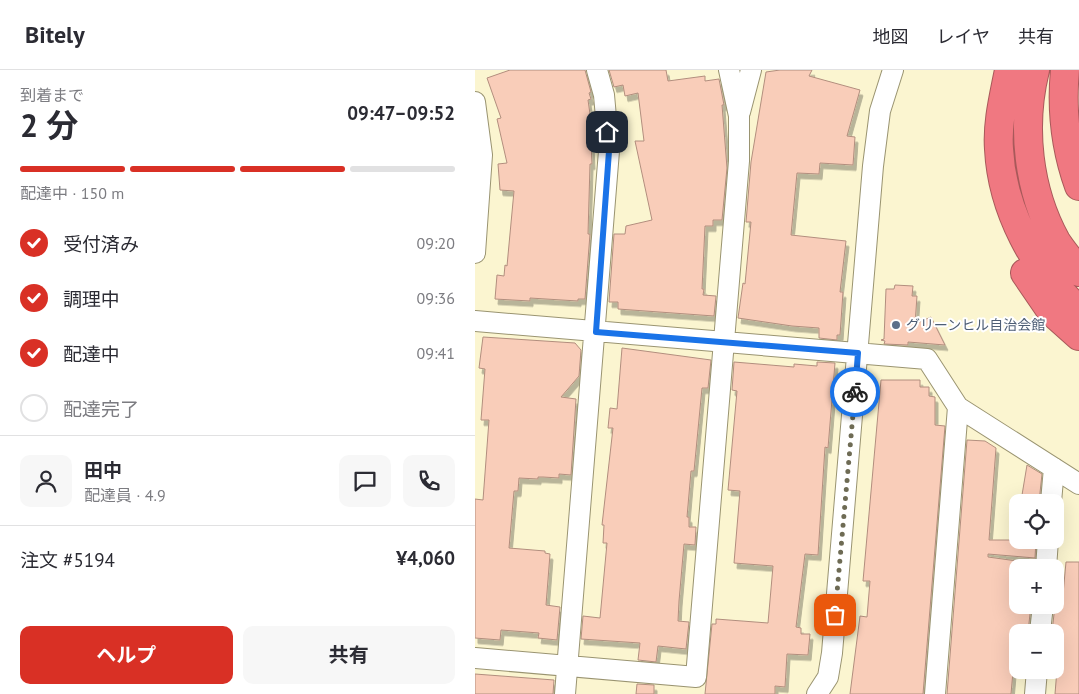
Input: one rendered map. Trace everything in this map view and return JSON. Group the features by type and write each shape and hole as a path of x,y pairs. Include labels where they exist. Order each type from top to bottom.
{"highway":[{"path":"1009,70 999,124 1003,212 1009,239 1018,261 1051,311 1079,336"},
{"path":"1035,70 1029,92 1028,134 1032,176 1042,210 1057,242 1079,272"},
{"path":"1065,70 1063,125 1071,162 1079,186"},
{"path":"1002,180 1012,210 1035,257 1054,285 1079,310"}],"street":[{"path":"565,694 596,332 609,151 604,95 597,70"},
{"path":"475,658 696,676 739,161 739,116 729,70"},
{"path":"739,116 751,70"},
{"path":"817,694 827,677 831,652 880,111 893,70"},
{"path":"475,102 481,155 475,253"},
{"path":"475,322 927,359 959,407 1079,484"},
{"path":"935,694 959,407"},
{"path":"1052,494 1054,468"},
{"path":"1035,694 1036,679"}],"building":[{"path":"510,70 585,70 591,92 589,93 591,99 588,100 594,142 591,142 592,164 590,164 588,234 590,234 585,299 578,299 578,301 530,298 530,301 495,299 497,275 504,276 505,265 507,266 514,191 500,190 498,164 507,163 497,119 501,118 487,78"},
{"path":"609,70 666,70 668,81 705,76 705,81 719,79 724,105 722,105 727,168 722,220 713,220 713,226 705,226 702,289 704,289 703,295 716,296 714,316 618,309 618,302 609,302 614,234 625,234 626,226 652,220 635,141 644,141 638,93 625,96 623,85 614,87"},
{"path":"812,70 809,76 860,90 847,136 855,137 853,165 820,163 819,174 797,173 791,235 846,241 840,292 843,292 840,335 837,335 837,340 819,338 819,328 738,318 743,283 745,284 751,222 746,222 751,162 766,72"},
{"path":"895,285 913,286 912,296 917,296 915,324 931,317 945,345 908,342 908,345 884,344 885,341 881,340 884,339 886,289 894,289"},
{"path":"483,337 575,343 581,350 579,376 561,397 576,399 571,475 559,474 559,478 519,478 518,491 514,491 509,548 545,551 545,553 550,554 546,605 560,607 557,640 538,638 539,633 501,630 500,640 475,638 475,499 483,500 489,420 481,420 485,369 479,368"},
{"path":"622,348 711,360 708,388 702,388 694,471 691,471 687,517 689,517 689,527 696,527 695,545 684,544 679,601 678,621 689,622 686,649 658,646 656,662 638,660 640,643 581,639 583,616 600,618 607,543 603,543 604,525 602,525 613,428 608,428 610,408 617,409"},
{"path":"734,362 794,367 794,364 817,366 817,362 835,363 828,448 825,447 818,555 805,554 796,627 801,628 801,634 810,634 808,655 787,654 785,687 775,686 775,694 705,694 712,624 716,624 716,619 768,623 773,566 734,563 740,491 728,490 737,391 732,390"},
{"path":"881,380 920,380 920,387 929,387 929,396 935,397 935,425 945,426 923,694 850,694 860,616 867,617 870,581 863,581"},
{"path":"967,440 985,441 996,448 989,540 1009,540 1009,549 1036,549 1035,558 988,554 988,557 1009,560 1009,614 1030,614 1029,624 1009,624 1009,679 1012,679 1011,694 947,694"},
{"path":"1027,465 1042,474 1040,494 1022,494"},
{"path":"1066,562 1079,562 1079,694 1055,694 1056,679 1064,679 1064,624 1053,624 1054,614 1064,614"},
{"path":"475,674 554,680 553,694 475,694"},
{"path":"637,684 654,685 654,694 636,694"}],"way so far":[{"path":"835,615 855,392"}],"place":[{"name":"グリーンヒル自治会館","path":"896,325"}],"route":[{"path":"607,132 609,151 596,332 858,353 855,392"}]}
